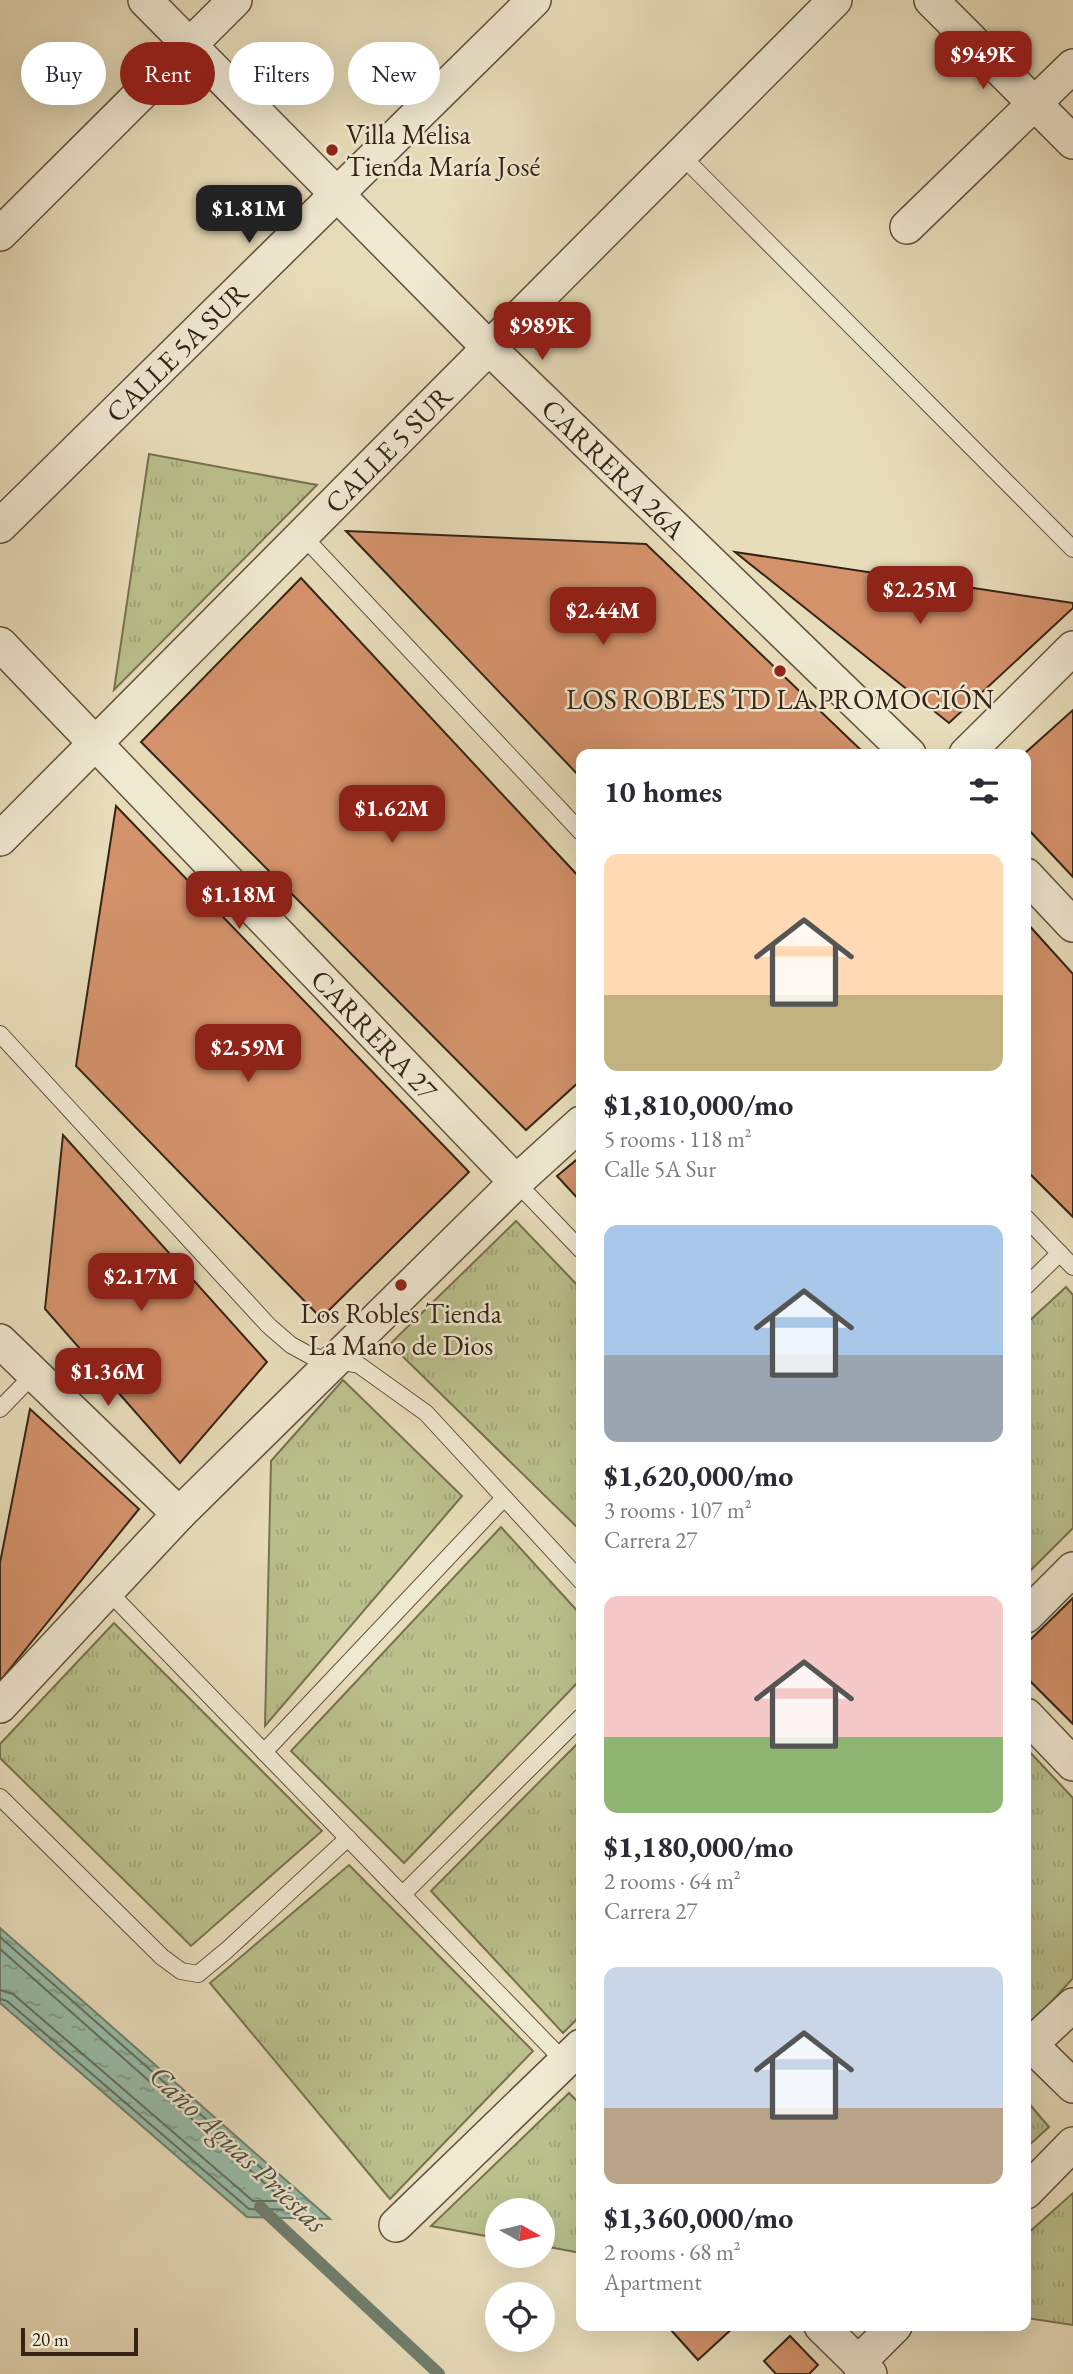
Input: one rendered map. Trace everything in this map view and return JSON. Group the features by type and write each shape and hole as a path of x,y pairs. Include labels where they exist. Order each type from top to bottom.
{"street":[{"name":"CARRERA 26A","path":"145,0 188,42"},
{"path":"192,42 235,0"},
{"name":"CALLE 5A SUR","path":"0,526 534,0"},
{"name":"CALLE 5 SUR","path":"0,839 835,0"},
{"path":"932,0 1073,142"},
{"path":"907,227 1073,66"},
{"name":"CARRERA 26A","path":"215,69 489,348 904,749"},
{"path":"0,234 129,105"},
{"name":"CARRERA 27","path":"0,644 516,1182"},
{"path":"971,749 1073,648"},
{"path":"1031,880 1073,925"},
{"path":"0,1706 106,1589 179,1514 516,1182 576,1128"},
{"path":"0,1341 179,1514"},
{"path":"1031,1611 1073,1569"},
{"path":"1031,1720 1073,1764"},
{"path":"1031,2040 1073,2005"},
{"path":"1031,2046 1073,2086"},
{"path":"396,2225 576,2062"},
{"path":"1031,2187 1073,2144"},
{"path":"826,2331 864,2368 891,2331"}],"lane":[{"path":"681,155 1073,549"},
{"path":"302,536 576,827"},
{"path":"0,1034 269,1326 291,1345 312,1356 337,1359 372,1373 426,1413 576,1576"},
{"path":"516,1182 576,1245"},
{"path":"1031,1223 1073,1267"},
{"path":"1031,1281 1059,1253"},
{"path":"0,1409 34,1374"},
{"path":"264,1752 504,1498"},
{"path":"106,1589 403,1894 576,2062"},
{"path":"403,1894 576,1722"},
{"path":"0,1797 162,1958 181,1971 198,1973 227,1950 348,1838"}],"green space":[{"path":"149,454 317,485 114,690"},
{"path":"516,1221 576,1284 576,1526 390,1344"},
{"path":"1066,1287 1073,1295 1073,1528 1031,1570 1031,1319"},
{"path":"343,1380 462,1496 265,1726 271,1461"},
{"path":"501,1527 576,1610 576,1684 404,1863 291,1751"},
{"path":"114,1623 322,1831 191,1946 0,1758 0,1744"},
{"path":"576,1745 576,2020 563,2033 431,1891"},
{"path":"1031,1753 1073,1798 1073,1978 1031,2025"},
{"path":"349,1865 533,2051 390,2199 210,1983"},
{"path":"569,2093 576,2100 576,2252 555,2248 555,2198 485,2198 485,2236 431,2226"},
{"path":"1031,2106 1049,2127 1031,2143"},
{"path":"1073,2193 1073,2325 1031,2319 1031,2231"}],"water":[{"path":"0,1928 330,2219 247,2217 0,2003"}],"building":[{"path":"346,531 646,544 860,749 576,749 576,773"},
{"path":"735,552 1073,603 1073,608 949,723"},
{"path":"301,578 576,874 576,1085 526,1130 141,742"},
{"path":"1073,710 1073,877 1031,832 1030,749"},
{"path":"116,806 469,1172 321,1318 76,1066"},
{"path":"1031,928 1073,974 1073,1217 1031,1175"},
{"path":"63,1135 267,1362 180,1463 45,1309"},
{"path":"576,1160 576,1197 557,1176"},
{"path":"30,1409 139,1509 0,1681 0,1563"},
{"path":"1073,1598 1073,1724 1031,1682 1031,1639"},
{"path":"672,2331 730,2331 698,2360"},
{"path":"790,2336 818,2365 809,2374 776,2374 764,2361"}],"waterway":[{"name":"Caño Aguas Priestas","path":"260,2207 439,2374"}],"place":[{"name":"Villa Melisa Tienda María José","path":"332,150"},
{"name":"LOS ROBLES TD LA PROMOCIÓN","path":"780,671"},
{"name":"Los Robles Tienda La Mano de Dios","path":"401,1285"}]}
